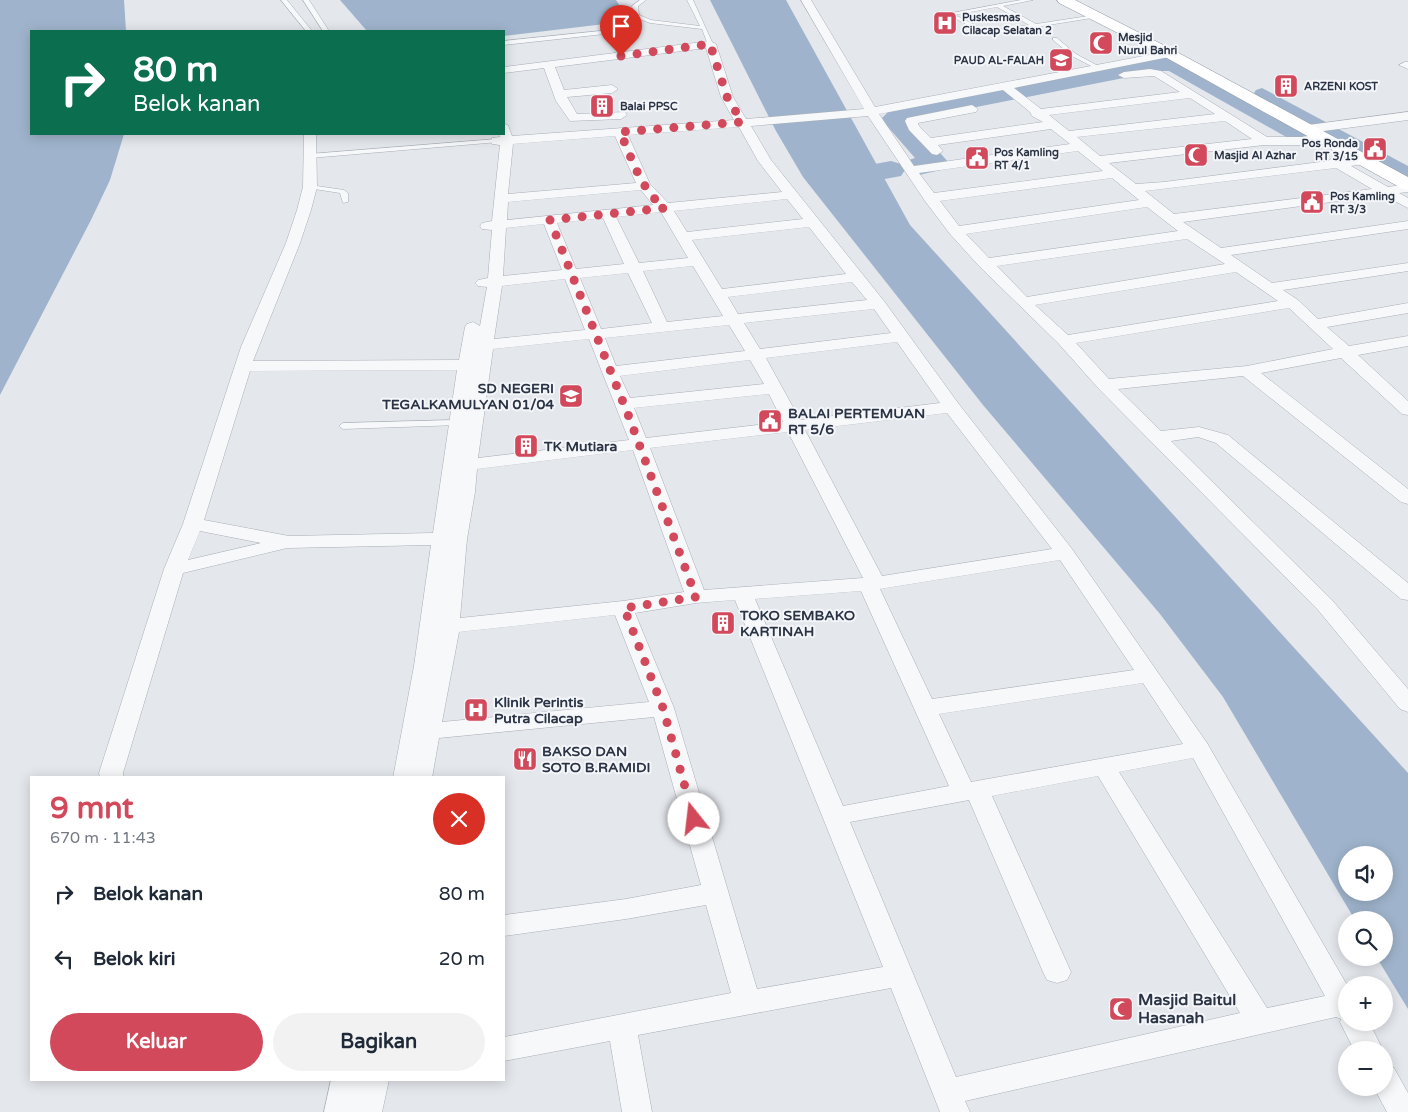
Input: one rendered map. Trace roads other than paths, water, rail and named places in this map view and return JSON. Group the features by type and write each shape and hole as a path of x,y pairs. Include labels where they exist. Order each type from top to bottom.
{"highway":[{"path":"1064,0 1170,54 1316,140 1364,160 1408,186"}],"street":[{"path":"806,0 872,113 910,170 955,231 984,263 1064,340 1105,385 1326,605 1407,701"},
{"path":"505,70 710,44 727,97 765,161 878,304 952,407 1065,553 1199,749 1338,994"},
{"path":"420,776 429,730 449,540 488,282 498,190 500,136 620,132 872,113 1010,90 1106,71 1170,54"},
{"path":"549,65 560,94 574,118 621,115"},
{"path":"1106,71 1154,72 1192,94 1264,141"},
{"path":"560,94 612,89"},
{"path":"1010,90 1036,113 1190,234 1292,303 1408,410"},
{"path":"1036,113 1192,94"},
{"path":"940,154 913,127 911,121 972,109"},
{"path":"1064,135 1225,117"},
{"path":"1098,160 1264,141 1316,140 1337,125 1405,118"},
{"path":"929,142 1051,125"},
{"path":"620,132 644,186 658,204 665,208 774,388 872,584 925,708 971,791 1057,972"},
{"path":"112,776 174,569 193,524 249,347 293,243 310,188 310,135"},
{"path":"1316,140 1337,163 1408,204"},
{"path":"910,170 1080,147"},
{"path":"1132,188 1164,186 1364,160"},
{"path":"930,198 1113,174"},
{"path":"498,190 644,186"},
{"path":"1172,219 1386,191 1408,186"},
{"path":"493,225 791,195"},
{"path":"955,231 1151,202"},
{"path":"608,214 662,327"},
{"path":"550,220 624,404 696,597"},
{"path":"683,237 812,222"},
{"path":"1217,253 1408,225"},
{"path":"984,263 1190,234"},
{"path":"488,282 698,261"},
{"path":"1023,302 1237,267"},
{"path":"1268,288 1408,267"},
{"path":"718,294 856,277"},
{"path":"1064,340 1292,303"},
{"path":"477,346 878,304"},
{"path":"1316,324 1408,308"},
{"path":"611,372 902,337"},
{"path":"1105,385 1247,371 1408,341"},
{"path":"460,465 456,423 466,365 477,346"},
{"path":"244,366 466,365"},
{"path":"1247,371 1408,498"},
{"path":"624,404 774,388"},
{"path":"460,465 952,407"},
{"path":"1158,437 1199,432 1222,439 1408,594"},
{"path":"193,524 289,542 449,540"},
{"path":"174,569 289,542"},
{"path":"440,626 624,608 742,592 872,584 1065,553"},
{"path":"742,592 951,1102 1260,1020 1338,1013"},
{"path":"624,608 663,708 747,1002"},
{"path":"405,776 440,626"},
{"path":"925,708 1148,675"},
{"path":"429,730 663,708"},
{"path":"835,816 1199,749"},
{"path":"1104,766 1260,1020"},
{"path":"505,926 626,909 715,893"},
{"path":"505,1049 747,1002 900,976"},
{"path":"622,1027 637,1112"},
{"path":"339,1112 346,1081"},
{"path":"367,1112 374,1081"},
{"path":"1393,1094 1403,1112"}],"lane":[{"path":"284,0 308,30"},
{"path":"306,0 325,30"},
{"path":"642,0 635,6 636,16 650,22 704,28"},
{"path":"690,0 710,44"},
{"path":"1030,0 950,14 986,33 1095,17"},
{"path":"996,5 1035,26"},
{"path":"505,43 630,30"},
{"path":"1055,39 1074,55 1106,71"},
{"path":"310,156 500,136"},
{"path":"310,188 342,190 345,193 345,202"},
{"path":"344,426 456,423"}],"water":[{"path":"0,0 124,0 126,30 30,30 30,135 124,135 110,180 91,220 0,395"},
{"path":"340,0 616,0 630,21 505,36 505,30 366,30"},
{"path":"710,0 786,0 910,225 1408,773 1408,1009 1393,984 1393,976 1388,976 1382,966 1393,966 1393,911 1350,911 1344,901 1393,901 1393,846 1338,846 1338,891 1223,697 1160,614 983,405 803,177 776,131"}],"waterway":[{"path":"919,166 935,163 895,119 901,114 1159,64 1173,64 1298,132 1308,134"},
{"path":"1262,93 1408,173"},
{"path":"847,177 891,170"}],"place":[{"name":"Puskesmas Cilacap Selatan 2","path":"945,23"},
{"name":"Mesjid Nurul Bahri","path":"1101,43"},
{"name":"PAUD AL-FALAH","path":"1061,60"},
{"name":"ARZENI KOST","path":"1286,86"},
{"name":"Balai PPSC","path":"602,106"},
{"name":"Pos Ronda RT 3/15","path":"1375,149"},
{"name":"Masjid Al Azhar","path":"1196,155"},
{"name":"Pos Kamling RT 4/1","path":"977,158"},
{"name":"Pos Kamling RT 3/3","path":"1312,202"},
{"name":"SD NEGERI TEGALKAMULYAN 01/04","path":"571,396"},
{"name":"BALAI PERTEMUAN RT 5/6","path":"770,421"},
{"name":"TK Mutiara","path":"526,446"},
{"name":"TOKO SEMBAKO KARTINAH","path":"723,623"},
{"name":"Klinik Perintis Putra Cilacap","path":"476,710"},
{"name":"BAKSO DAN SOTO B.RAMIDI","path":"525,759"},
{"name":"Masjid Baitul Hasanah","path":"1121,1009"}]}
